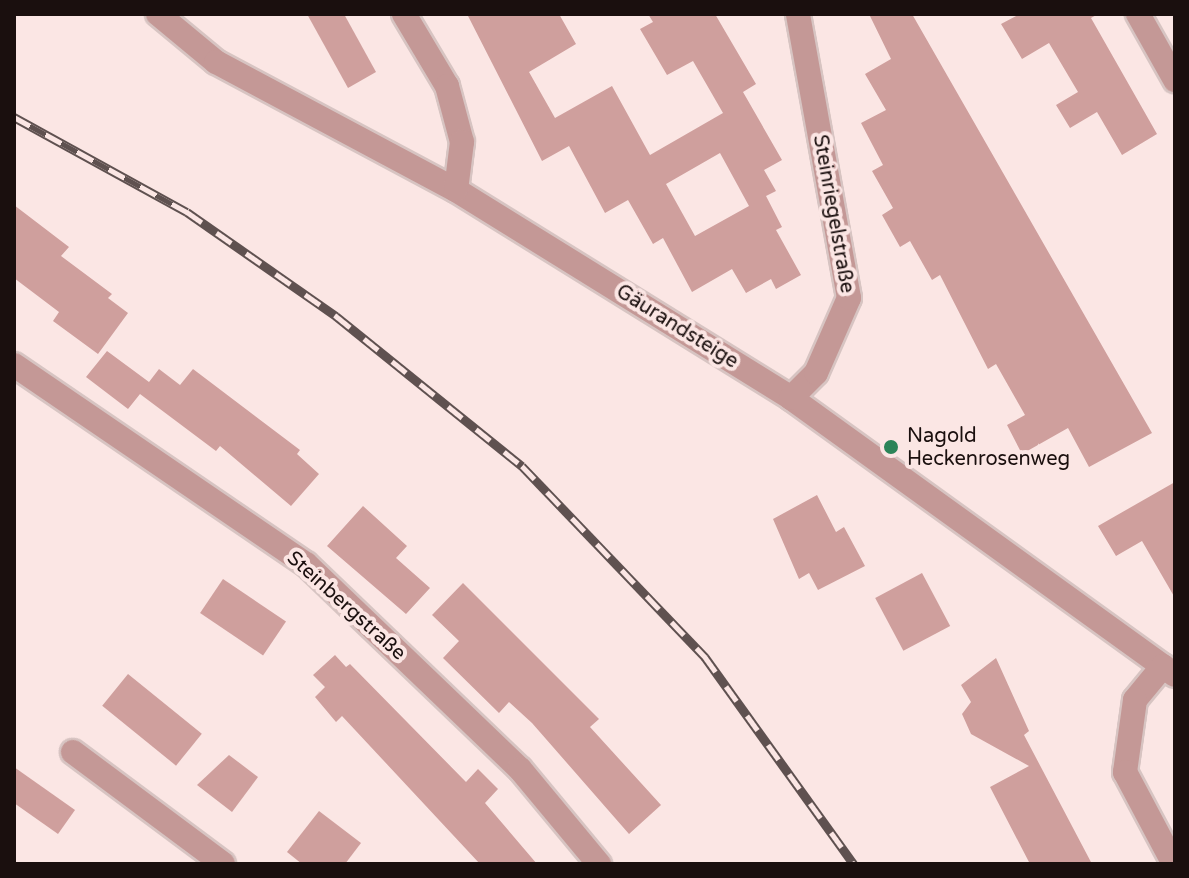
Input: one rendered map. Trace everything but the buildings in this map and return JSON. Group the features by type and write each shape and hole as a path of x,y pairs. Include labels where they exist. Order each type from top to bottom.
{"street":[{"name":"Gäurandsteige","path":"158,14 216,62 456,190 791,398 1169,671"},
{"path":"404,14 447,86 462,142 456,190"},
{"name":"Steinriegelstraße","path":"791,398 816,373 849,298 798,14"},
{"path":"1138,14 1175,80"},
{"name":"Steinbergstraße","path":"14,365 306,564 520,769 599,864"},
{"path":"1169,671 1135,700 1125,772 1174,864"},
{"path":"73,752 223,864"}],"railway":[{"path":"14,117 187,212 336,316 522,466 705,657 854,864"}],"place":[{"name":"Nagold Heckenrosenweg","path":"891,447"}]}
